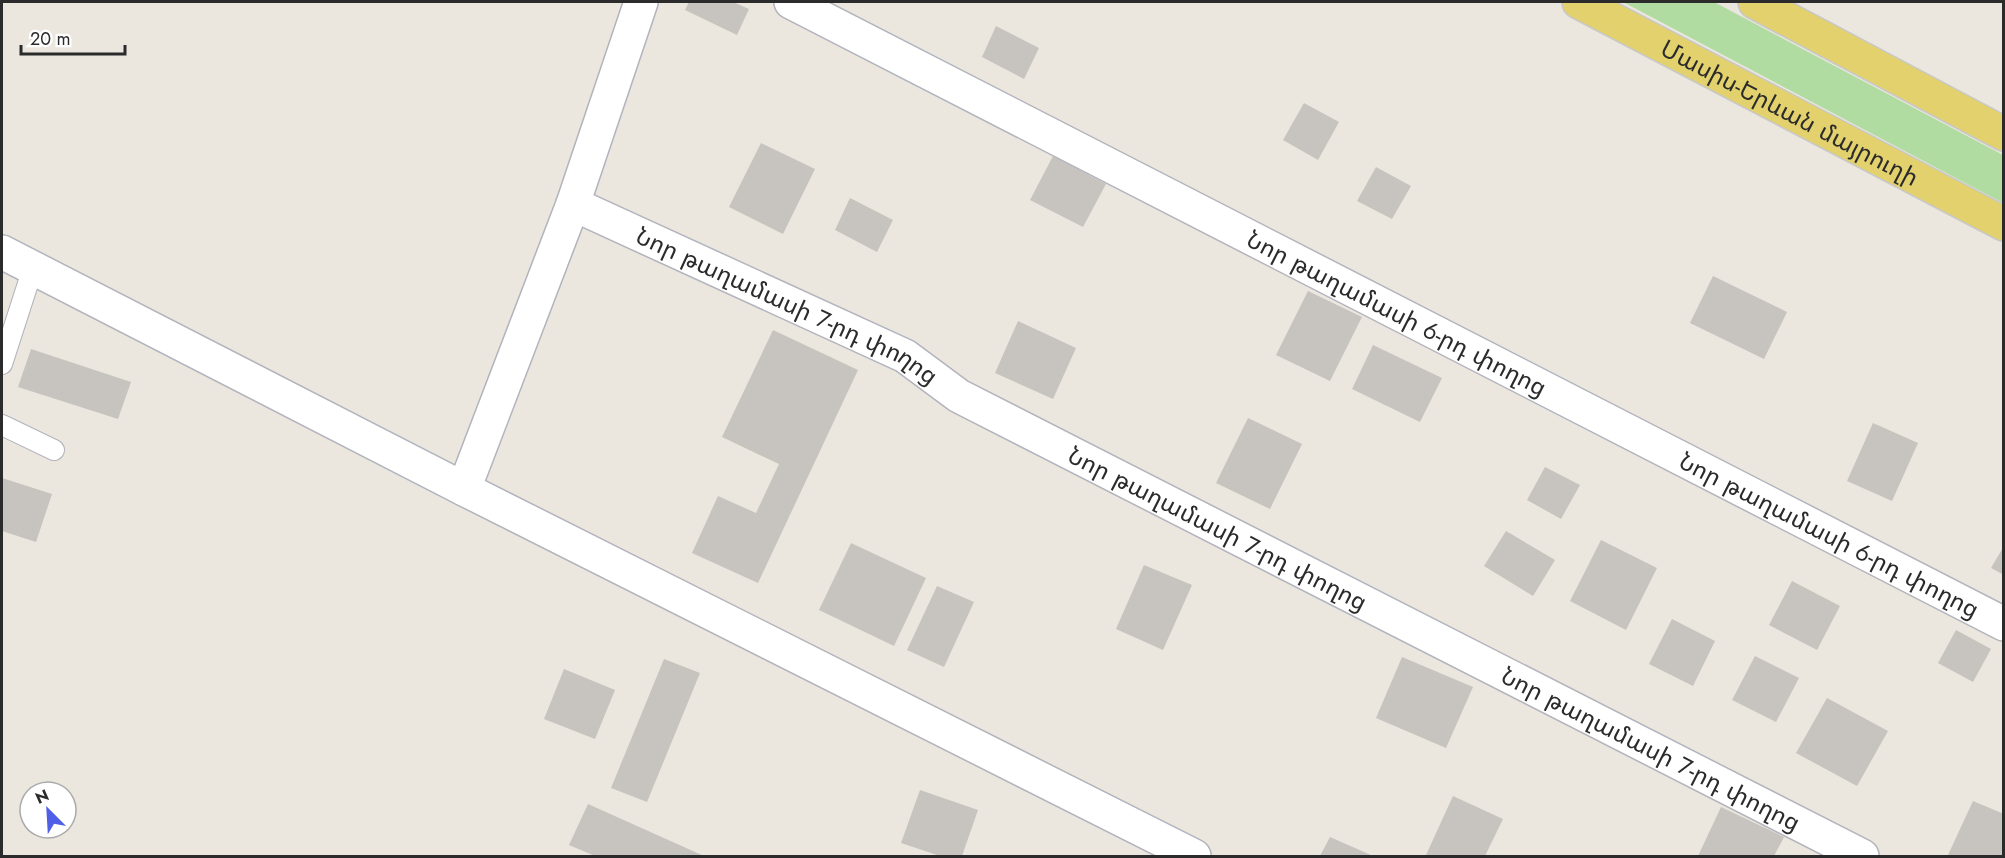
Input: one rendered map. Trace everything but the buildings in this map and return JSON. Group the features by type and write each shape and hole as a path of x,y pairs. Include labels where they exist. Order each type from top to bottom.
{"main road":[{"name":"Մասիս-Երևան մայրուղի","path":"1579,2 2004,224"},
{"path":"1755,2 2004,134"}],"street":[{"path":"464,489 573,204 640,2"},
{"name":"Նոր թաղամասի 6-րդ փողոց","path":"791,2 2004,624"},
{"name":"Նոր թաղամասի 7-րդ փողոց","path":"573,204 905,356 959,396 1862,856"},
{"path":"2,252 464,489 1194,856"}],"lane":[{"path":"2,364 33,268"},
{"path":"2,425 54,450"}],"green space":[{"path":"1623,2 1714,2 2003,155 2003,203"}]}
